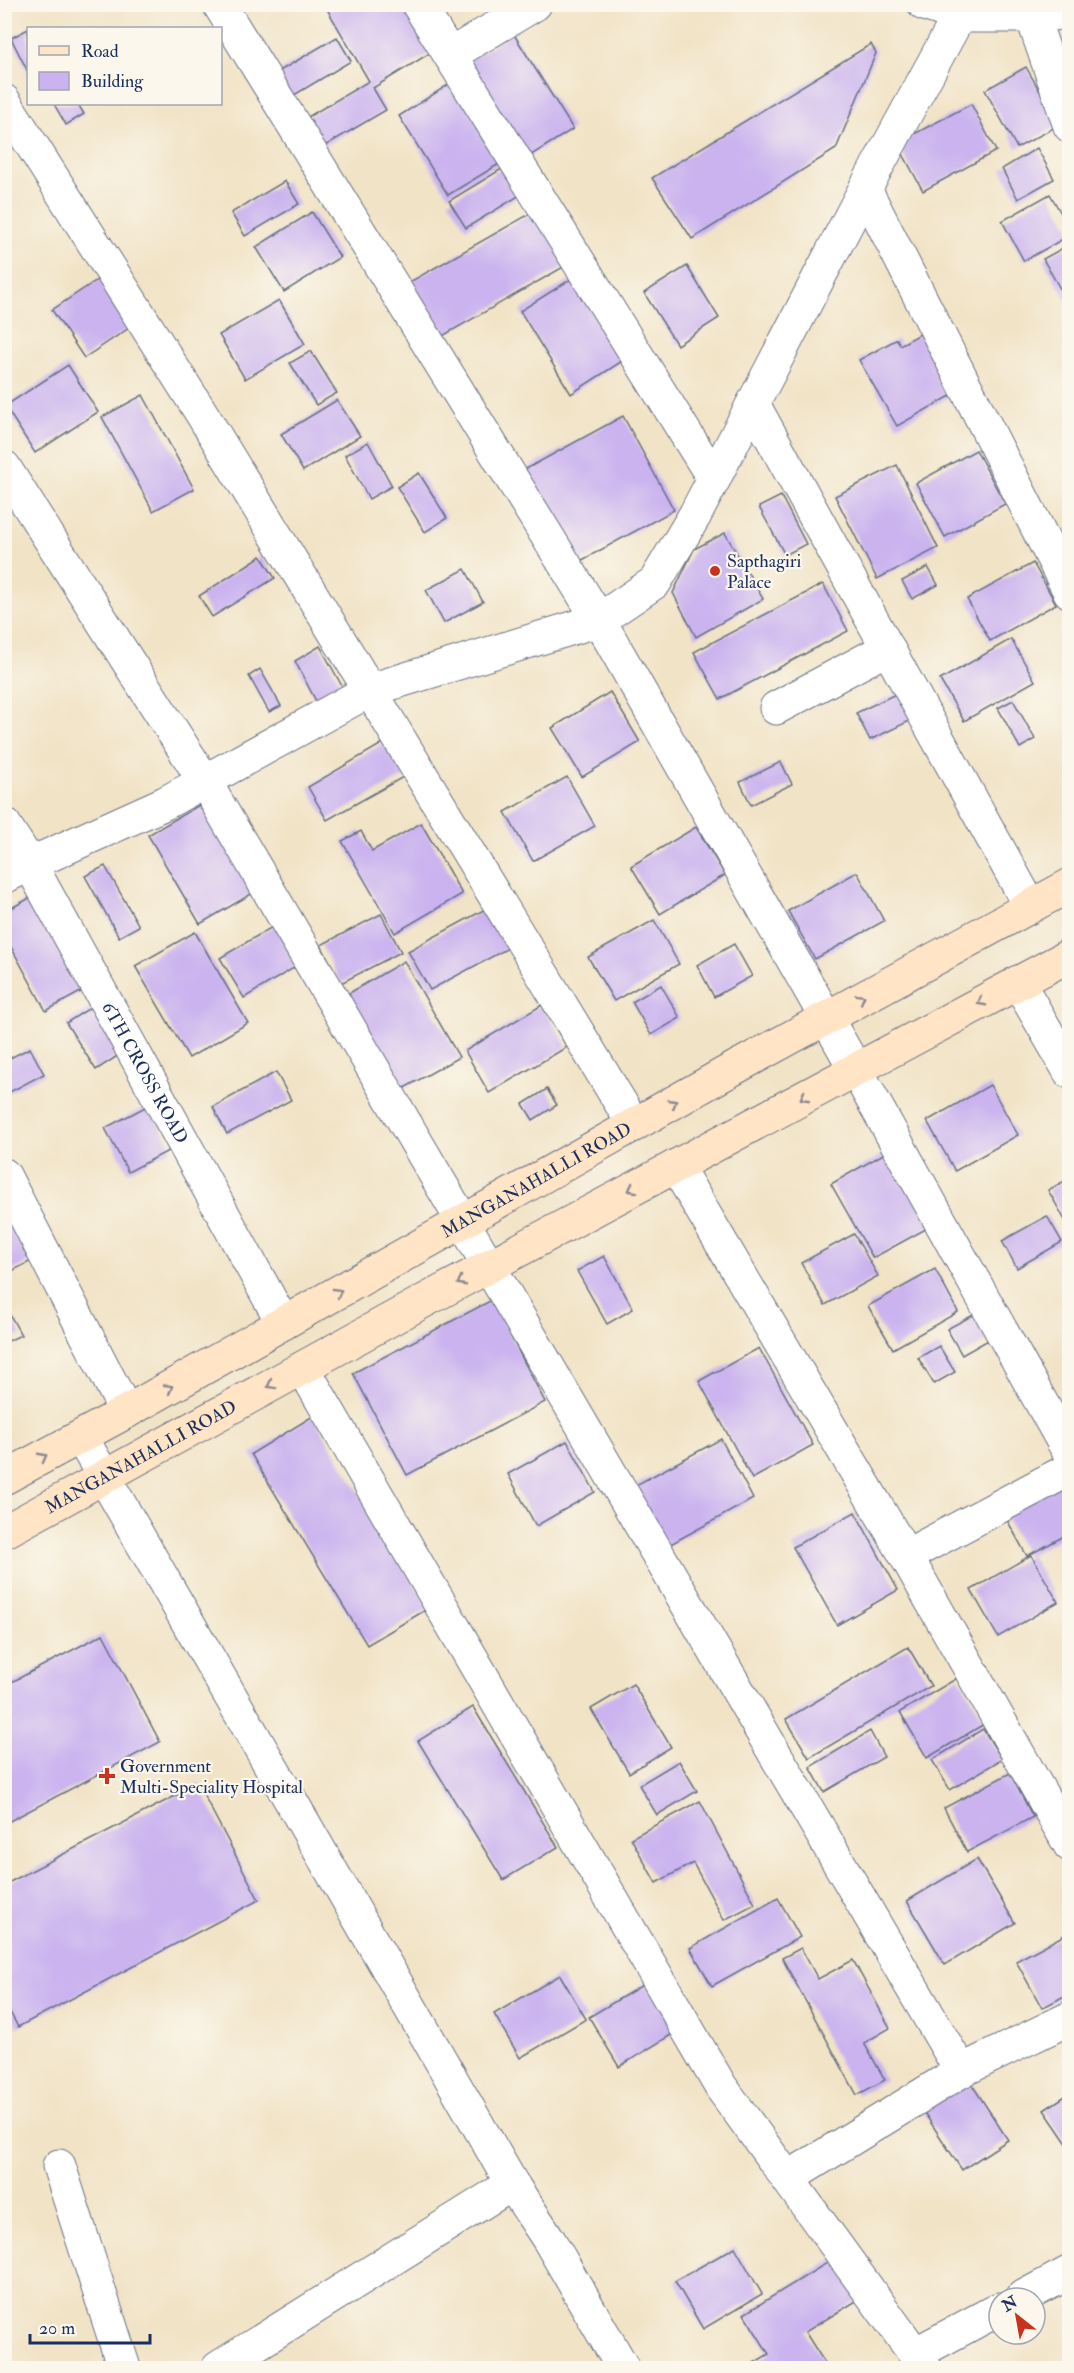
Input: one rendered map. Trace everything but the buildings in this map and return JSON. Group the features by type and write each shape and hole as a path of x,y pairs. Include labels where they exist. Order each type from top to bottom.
{"main road":[{"name":"MANGANAHALLI ROAD","path":"4,1478 126,1412 825,1018 1070,885"},
{"name":"MANGANAHALLI ROAD","path":"4,1532 489,1266 1070,955"}],"street":[{"path":"219,4 600,620 856,1070 1070,1455"},
{"path":"418,4 714,479"},
{"path":"450,55 535,4"},
{"path":"924,4 959,16 1032,16 1070,12"},
{"path":"17,871 165,803 370,690 600,620 655,582 696,516 865,189 959,16"},
{"path":"1032,16 1070,126"},
{"path":"4,101 202,414 634,1125"},
{"path":"865,189 1070,592"},
{"path":"753,404 1030,906"},
{"path":"4,467 205,782 961,2071"},
{"path":"776,708 888,648"},
{"name":"6TH CROSS ROAD","path":"4,824 17,871 283,1323"},
{"path":"1018,982 1070,1072"},
{"path":"676,1166 906,1556 1070,1845"},
{"path":"4,1175 126,1412"},
{"path":"303,1368 721,2086 920,2361 987,2317"},
{"path":"81,1437 512,2184 549,2240 623,2368"},
{"path":"906,1556 1070,1469"},
{"path":"788,2178 961,2071 1070,2018"},
{"path":"59,2166 124,2368"},
{"path":"218,2368 512,2184"},
{"path":"1044,2286 1070,2272"}],"place":[{"name":"Sapthagiri Palace","path":"715,571"},
{"name":"Government Multi-Speciality Hospital","path":"107,1776"}]}
